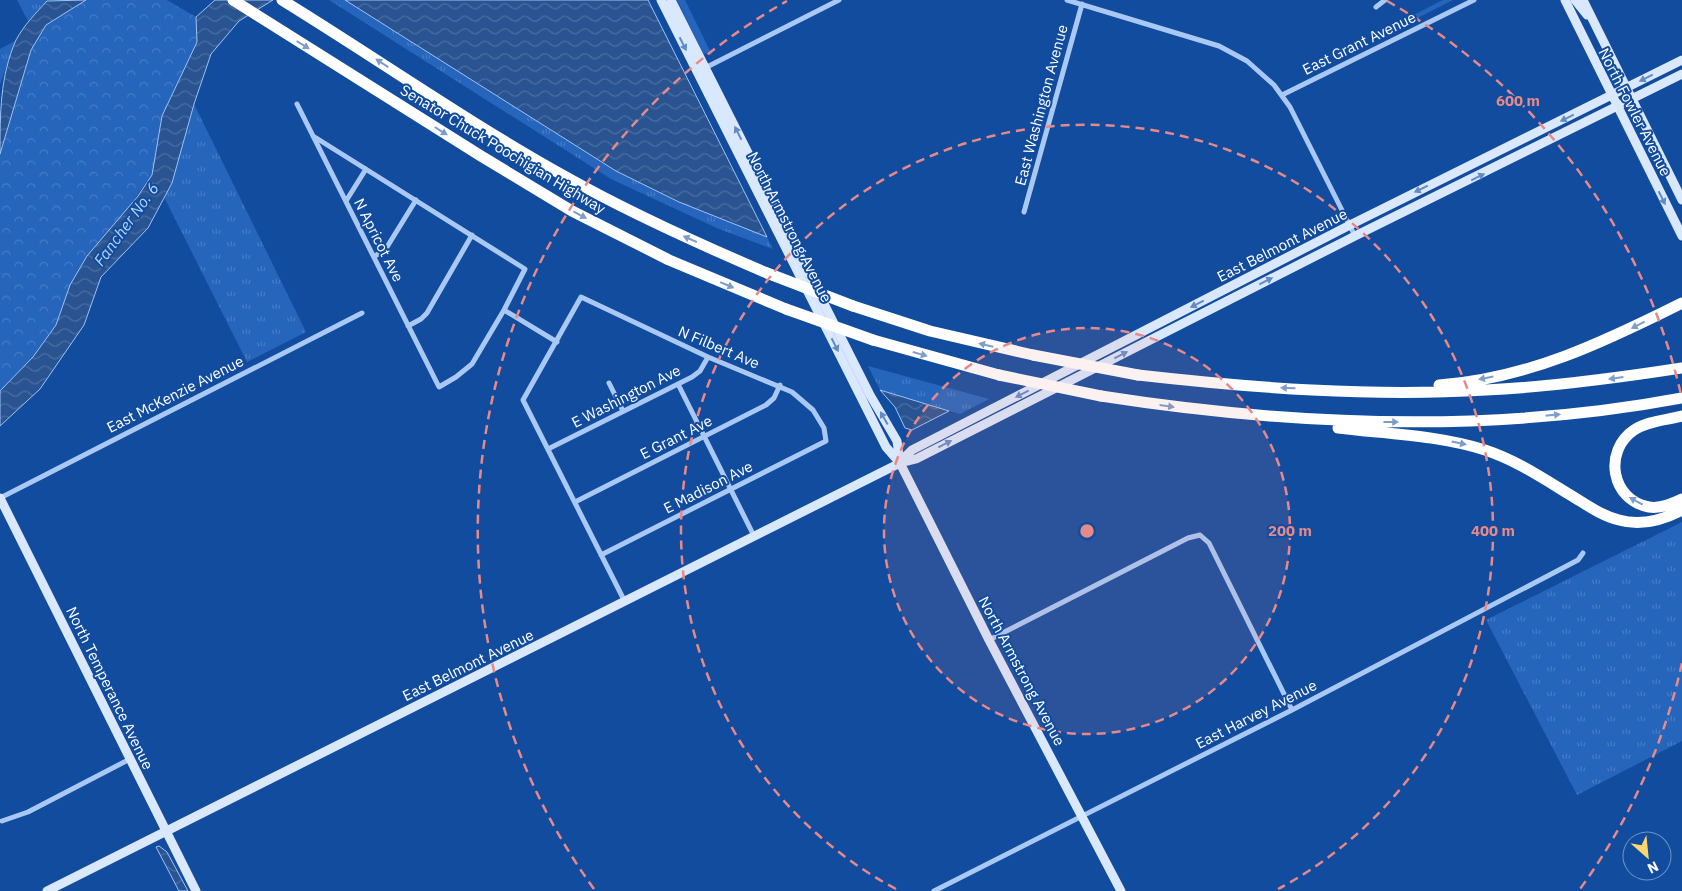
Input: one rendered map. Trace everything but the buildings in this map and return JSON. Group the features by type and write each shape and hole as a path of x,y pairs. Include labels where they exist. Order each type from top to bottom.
{"highway":[{"name":"Senator Chuck Poochigian Highway","path":"233,0 572,211 669,260 786,309 873,340 999,375 1102,396 1181,408 1348,422 1487,420 1585,412 1682,398"},
{"name":"Senator Chuck Poochigian Highway","path":"285,2 462,115 568,178 642,218 767,272 853,306 930,331 1033,355 1138,375 1240,385 1337,390 1486,390 1586,382 1682,368"},
{"path":"1337,390 1449,384 1523,371 1597,344 1682,303"},
{"path":"1255,415 1296,424 1432,438 1472,446 1516,463 1600,513 1621,521 1658,520 1682,510"},
{"path":"1682,416 1649,423 1634,429 1619,446 1614,466 1622,489 1631,499 1640,504 1655,507 1682,499"}],"main road":[{"name":"North Armstrong Avenue","path":"661,0 701,70 870,395 897,441 900,463 989,640 1121,891"},
{"name":"North Armstrong Avenue","path":"671,0 701,70"},
{"name":"North Fowler Avenue","path":"1565,0 1610,96 1682,236"},
{"path":"1575,0 1594,22"},
{"name":"North Fowler Avenue","path":"1583,0 1682,200"},
{"name":"East Belmont Avenue","path":"900,463 912,450 1350,225 1682,60"},
{"name":"East Belmont Avenue","path":"46,891 900,463 916,459 1355,236 1682,74"},
{"name":"North Temperance Avenue","path":"0,498 196,891"}],"street":[{"path":"701,70 839,0"},
{"path":"1067,0 1219,46 1247,61 1274,84 1290,107 1355,236"},
{"path":"1376,7 1385,0"},
{"name":"East Grant Avenue","path":"1282,96 1474,0"},
{"name":"East Washington Avenue","path":"1024,212 1082,4"},
{"name":"N Apricot Ave","path":"297,104 439,387 456,377 472,364 504,310"},
{"path":"313,136 525,269 504,310 556,342 523,400 625,602"},
{"path":"346,201 366,169"},
{"path":"374,257 387,248 416,200"},
{"path":"408,326 421,319 427,313 472,235"},
{"name":"N Filbert Ave","path":"556,342 581,297 708,357 780,385 792,392 813,410 824,428 826,441"},
{"name":"East McKenzie Avenue","path":"0,498 362,314"},
{"name":"E Washington Ave","path":"548,449 678,384 700,371 708,357"},
{"path":"609,383 623,411"},
{"path":"678,384 754,536"},
{"name":"E Grant Ave","path":"574,502 766,405 774,398 780,385"},
{"name":"E Madison Ave","path":"601,555 826,441"},
{"path":"989,640 1188,538 1200,535 1208,543 1292,710"},
{"name":"East Harvey Avenue","path":"934,891 1292,710 1578,560 1584,553"},
{"path":"2,821 28,812 130,759"}],"green space":[{"path":"17,0 48,0 28,21"},
{"path":"86,0 167,0 196,17 197,42 162,116 152,175 70,285 56,325 33,357 0,391 0,154 31,50 46,25"},
{"path":"329,0 345,0 616,171 679,202 767,237 773,249 719,229 611,179"},
{"path":"677,0 685,0 712,55 703,53"},
{"path":"1443,0 1453,0 1396,29 1390,27"},
{"path":"15,41 2,79 0,85 0,49"},
{"path":"194,104 306,332 247,362 164,197 172,183"},
{"path":"868,366 989,399 960,414 880,390"},
{"path":"1682,522 1682,741 1577,795 1486,620"}],"water":[{"path":"86,0 46,25 31,50 0,154 4,81 16,40 26,24 47,1"},
{"name":"Fancher No. 6","path":"215,0 273,0 239,21 211,54 194,104 172,183 148,228 101,277 84,325 40,389 0,426 0,391 33,357 56,325 70,285 87,256 138,196 152,175 162,116 197,42 196,17"},
{"path":"345,0 648,0 767,237 679,202 616,171"},
{"path":"880,390 949,411 912,430 905,428 895,407"},
{"path":"159,846 167,852 188,891 179,891 156,847"}]}
